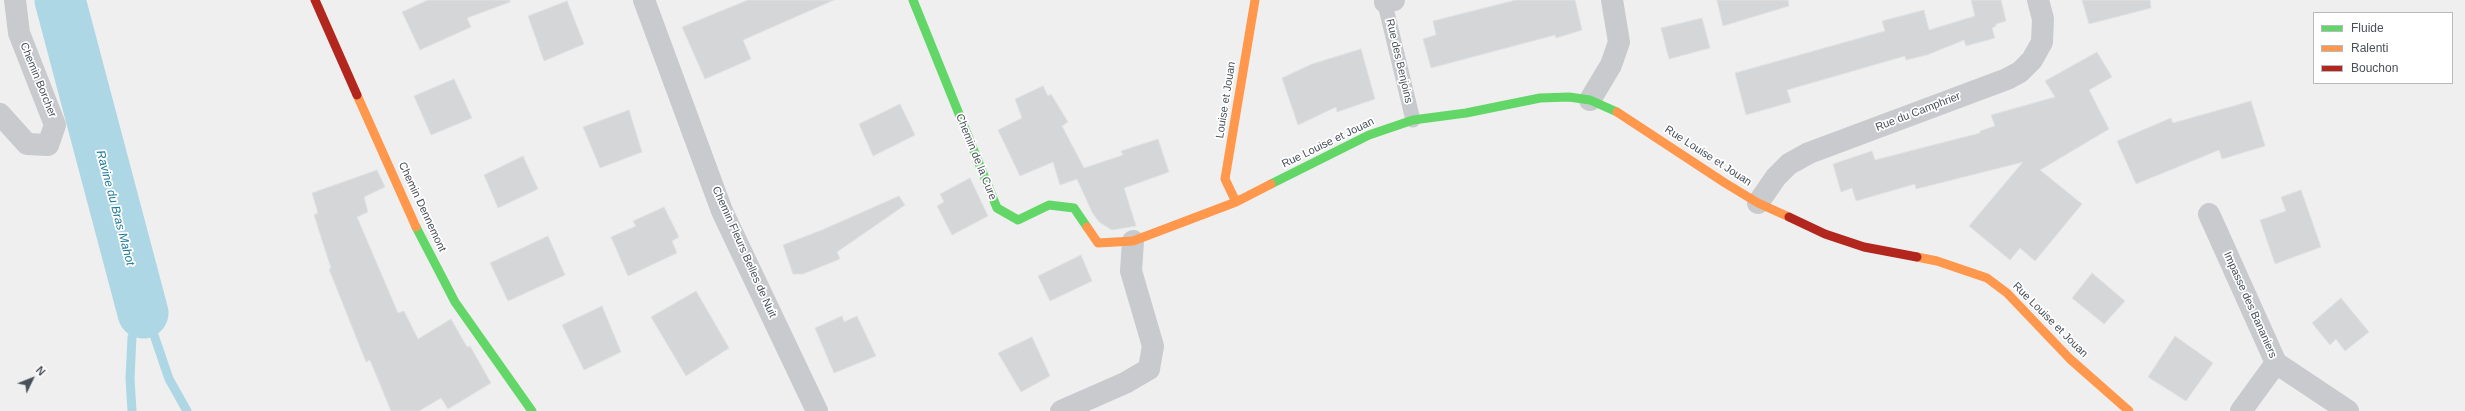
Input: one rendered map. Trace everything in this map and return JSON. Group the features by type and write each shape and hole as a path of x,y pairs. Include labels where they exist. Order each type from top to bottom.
{"main road":[{"name":"Chemin Dennemont","path":"315,0 416,226 455,302 532,411"},
{"name":"Chemin de la Cure","path":"913,0 997,208 1018,220 1049,205 1074,208 1098,243 1133,241 1236,202"},
{"name":"Louise et Jouan","path":"1236,202 1225,179 1255,0"},
{"name":"Rue Louise et Jouan","path":"1236,202 1369,135 1413,120 1466,113 1540,98 1569,97 1590,100 1613,110 1645,129 1725,184 1758,203 1825,234 1864,247 1937,261 1987,278 2007,293 2070,359 2129,411"}],"street":[{"name":"Chemin Borcher","path":"0,114 27,144 48,145 55,125 19,34 15,0"},
{"name":"Chemin Fleurs Belles de Nuit","path":"644,0 722,211 817,411"},
{"path":"1590,100 1611,65 1619,42 1612,0"},
{"name":"Rue du Camphrier","path":"1758,203 1780,172 1789,164 1809,153 2007,79 2020,72 2032,60 2042,42 2043,19 2038,0"},
{"name":"Impasse des Bananiers","path":"2209,214 2276,363 2241,411"},
{"path":"1061,411 1125,383 1150,369 1153,346 1132,271 1133,241"},
{"path":"2276,363 2348,411"}],"lane":[{"name":"Rue des Benjoins","path":"1388,1 1413,120"}],"building":[{"path":"428,0 510,0 510,2 467,18 471,27 420,50 402,12"},
{"path":"748,0 834,0 743,40 751,59 705,79 682,27"},
{"path":"1516,0 1575,0 1582,30 1556,38 1555,35 1431,68 1423,39 1436,35 1433,21"},
{"path":"1717,0 1788,0 1789,6 1723,26"},
{"path":"1971,0 2001,0 2006,21 1996,24 1996,26 1992,28 1995,38 1966,46 1964,40 1927,55 1906,60 1905,56 1787,90 1791,102 1746,115 1735,73 1885,31 1882,21 1924,10 1929,30 1975,16"},
{"path":"2082,0 2150,0 2151,8 2089,24"},
{"path":"567,1 584,44 544,61 528,16"},
{"path":"1702,18 1710,48 1669,59 1661,28"},
{"path":"1361,49 1375,99 1337,112 1336,107 1298,125 1282,78 1312,64"},
{"path":"2097,52 2112,77 2089,90 2109,129 2040,170 2082,204 2035,261 2020,248 2010,260 1969,226 2023,162 1916,189 1915,184 1856,201 1852,188 1841,192 1833,164 1872,151 1875,160 1980,133 1980,131 1995,126 1991,115 2055,97 2045,81"},
{"path":"454,79 472,118 431,135 414,96"},
{"path":"1043,86 1048,96 1051,94 1068,122 1062,126 1084,168 1123,155 1121,151 1158,139 1169,172 1124,188 1136,226 1112,230 1099,222 1092,212 1077,179 1060,185 1053,162 1020,176 998,130 1022,118 1015,99"},
{"path":"2251,101 2265,146 2222,159 2219,150 2136,184 2117,141 2171,118 2173,123"},
{"path":"900,104 915,135 873,156 859,124"},
{"path":"629,110 642,152 600,168 583,127"},
{"path":"523,156 538,189 498,208 484,175"},
{"path":"377,170 385,187 364,197 368,212 357,217 398,313 404,311 418,339 451,319 467,347 470,346 491,383 448,409 441,398 419,411 391,411 370,360 366,362 329,269 331,268 314,215 318,213 312,193"},
{"path":"970,178 988,216 952,235 937,206 944,202 940,194"},
{"path":"2301,190 2321,247 2275,264 2260,220 2286,211 2281,197"},
{"path":"899,196 905,205 837,252 840,259 803,274 793,274 783,245 822,230"},
{"path":"664,207 679,237 672,241 677,253 628,276 611,237 636,226 633,221"},
{"path":"548,236 565,275 508,301 490,263"},
{"path":"1081,255 1092,281 1050,301 1038,276"},
{"path":"2092,273 2125,301 2104,324 2072,298"},
{"path":"696,291 729,348 686,376 651,317"},
{"path":"2341,298 2369,332 2345,351 2336,339 2330,345 2312,323"},
{"path":"602,306 621,352 584,370 562,325"},
{"path":"842,316 844,322 857,316 876,356 834,373 815,328"},
{"path":"2175,336 2213,363 2186,401 2148,377"},
{"path":"1032,337 1050,376 1021,392 998,353"}],"waterway":[{"name":"Ravine du Bras Mahot","path":"60,0 143,313"},
{"name":"Ravine du Bras Mahot","path":"143,313 154,335 169,379 187,411"},
{"path":"132,411 130,378 132,337 143,313"}],"traffic: fast":[{"path":"913,0 997,208 1018,220 1049,205 1074,208 1087,227"},
{"path":"1271,184 1369,135 1413,120 1466,113 1540,98 1569,97 1590,100 1617,112"},
{"path":"416,227 455,302 532,411"}],"traffic: slow":[{"path":"1236,202 1225,179 1255,0"},
{"path":"357,95 416,227"},
{"path":"1617,112 1725,183 1758,203 1789,217"},
{"path":"1087,227 1098,243 1133,241 1236,202 1271,184"},
{"path":"1917,257 1937,261 1987,278 2007,293 2070,359 2129,411"}],"traffic: jam":[{"path":"315,0 357,95"},
{"path":"1789,217 1825,234 1864,247 1917,257"}]}
